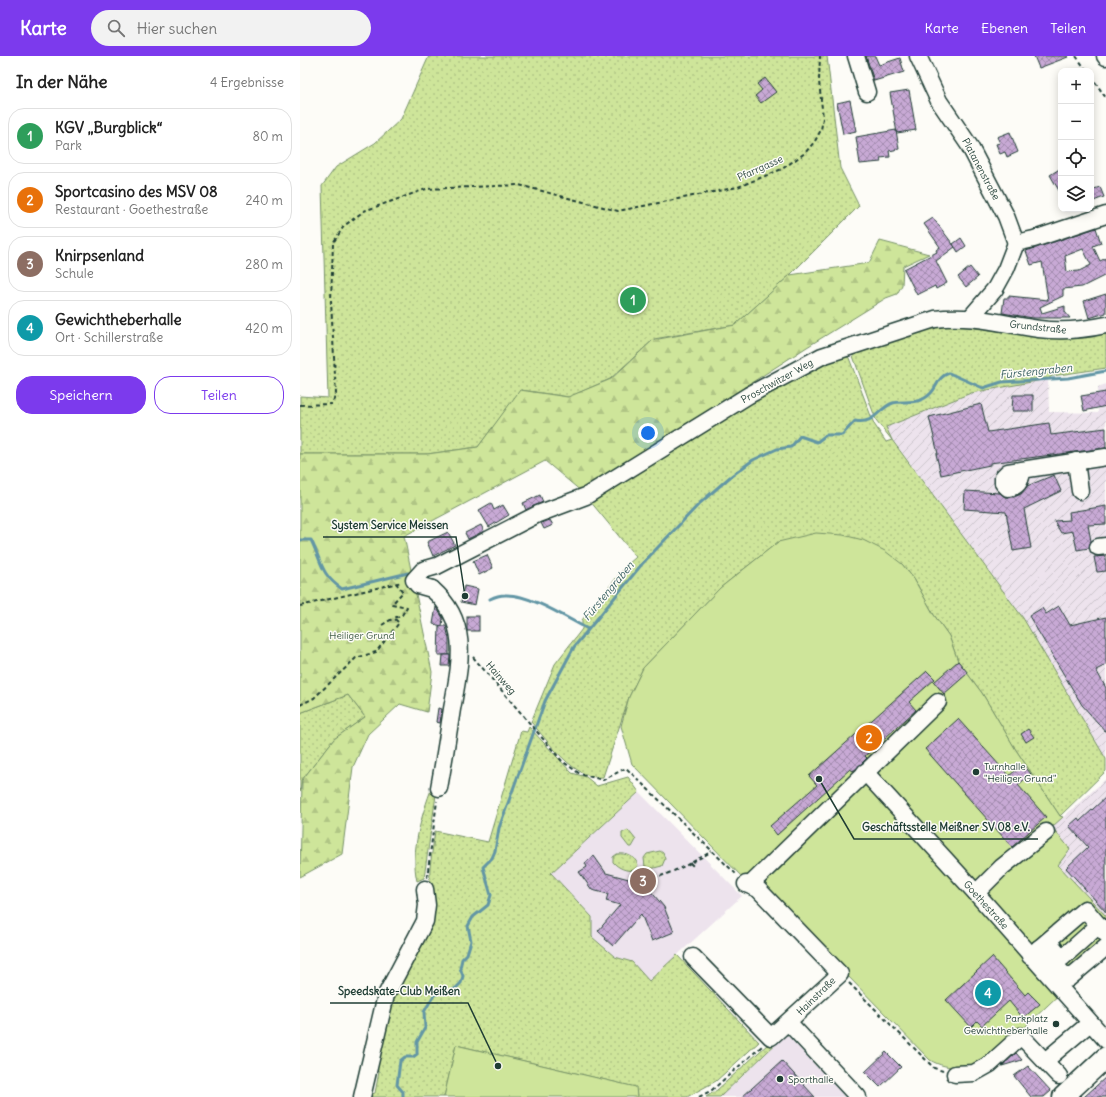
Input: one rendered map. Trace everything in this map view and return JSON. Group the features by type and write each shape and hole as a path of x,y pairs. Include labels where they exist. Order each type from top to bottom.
{"main road":[{"path":"1063,1097 1106,1057"}],"street":[{"path":"856,56 867,92"},
{"name":"Platanenstraße","path":"918,56 939,101 969,144 1006,216 1016,243"},
{"path":"971,317 995,289 1006,269 1016,243 1034,239 1106,215"},
{"name":"Proschwitzer Weg","path":"414,580 423,570 437,566 538,514 586,496 749,395 822,356 935,319 958,316 971,317"},
{"name":"Grundstraße","path":"971,317 1048,329 1083,330 1106,325"},
{"path":"1023,470 1106,457"},
{"path":"1076,462 1080,491"},
{"path":"432,589 437,566"},
{"path":"414,580 418,585 432,589 448,606 454,618 460,646 461,663 439,788"},
{"path":"748,885 938,702"},
{"name":"Goethestraße","path":"865,772 976,893 1039,948 1090,1023 1106,1040"},
{"path":"976,893 1002,867 1046,832"},
{"name":"Hainstraße","path":"748,885 758,889 840,974 789,1023 858,1097"},
{"path":"362,1097 386,995 425,921 427,906 426,889"},
{"path":"1039,948 1085,909 1102,929 1078,943 1062,958"},
{"path":"1064,928 1092,960"},
{"path":"1039,948 1068,979 1076,974 1106,947"},
{"path":"1039,948 1062,958 1076,974"},
{"path":"694,957 771,1038 789,1023"},
{"path":"1045,1061 1090,1023"},
{"path":"955,1074 974,1073 985,1067 1021,1036 1059,1076"}],"path":[{"name":"Pfarrgasse","path":"300,404 332,404 336,394 331,301 333,243 344,226 364,211 426,189 519,185 618,211 738,187 782,169 794,161 815,141 821,130 823,118 820,56"},
{"path":"1076,56 1085,68"},
{"path":"1094,80 1106,98"},
{"path":"300,606 414,580"},
{"path":"382,625 402,615 407,607 392,604 403,592 396,583"},
{"path":"300,705 314,698 356,658 376,652 399,623 394,618"},
{"name":"Hainweg","path":"460,646 472,657 530,722 562,761 580,774 603,780 626,768 712,851"},
{"path":"426,889 439,788"},
{"path":"641,882 642,880 656,878 690,863 712,851 748,885"},
{"path":"690,863 695,868"},
{"path":"840,974 934,1068 955,1074"},
{"path":"699,1097 712,1090 771,1038"}],"shaded area":[{"path":"1048,379 1049,412 1098,413 1098,387 1106,384 1106,759 1023,618 892,439 886,427 971,393"},
{"path":"1106,779 1106,916 1058,865 1052,827"},
{"path":"639,792 742,896 649,981 632,962 615,957 592,937 592,917 551,873"},
{"path":"786,1034 845,1097 720,1097 744,1075"}],"green space":[{"path":"429,56 827,56 840,168 859,206 790,275 735,325 654,339 610,379 569,397 521,390 478,447 427,454 300,454 300,396 328,398 322,186 336,167 375,143 401,119"},
{"name":"Heiliger Grund","path":"880,241 929,254 903,266 902,285 897,294 886,298 807,347 582,492 545,461 404,536 432,672 427,712 400,704 368,734 353,767 342,854 300,877 302,780 334,739 365,717 348,695 300,713 300,454 427,454 478,447 520,390 568,397 611,379 653,340 735,325 790,275 869,263"},
{"path":"935,323 1061,339 1092,337 1106,333 1106,368 1052,376 1048,379 971,393 886,427 892,440 876,420 853,356 855,352"},
{"path":"845,355 849,358 874,424 886,442 892,440 1023,618 1106,759 1106,771 1060,816 1016,750 982,693 958,661 949,636 934,615 914,579 902,564 778,542 720,588 643,668 629,697 603,777 593,777 582,773 572,766 554,749 531,722 555,664 582,629 582,620 627,565 636,557 590,501 700,429 794,378"},
{"path":"816,533 843,535 863,540 885,551 902,564 914,579 934,615 949,636 958,661 982,693 1016,750 1060,816 1063,817 1052,827 1070,849 1058,865 1106,916 1106,950 989,1061 967,1067 952,1067 944,1066 930,1060 757,883 748,875 744,879 632,764 621,726 629,697 643,668 720,588 778,542"},
{"path":"348,695 365,717 334,739 302,780 300,792 300,713"},
{"path":"529,727 572,773 586,777 597,786 628,777 639,792 551,873 592,917 592,937 615,957 632,962 649,981 677,955 759,1042 716,1081 687,1097 637,1097 635,1087 456,1045 444,1097 365,1097 375,1093 379,1072 371,1069 375,1043 429,905 430,867 435,831 488,842 521,731 527,732"},
{"path":"432,787 437,788 424,878 417,881 415,858 418,833 424,809"},
{"path":"628,830 636,840 632,847 629,847 622,838 622,833"},
{"path":"660,851 663,853 665,859 662,866 650,869 645,867 644,858 647,854"},
{"path":"617,854 624,854 635,859 638,865 635,870 626,870 615,864 613,862 613,857"},
{"path":"786,1034 720,1097 706,1097 717,1090 778,1035"},
{"path":"456,1045 636,1087 637,1097 444,1097"}],"building":[{"path":"866,56 875,56 879,65 900,58 904,72 874,81"},
{"path":"1034,56 1068,56 1068,57 1039,68"},
{"path":"765,78 776,92 761,103 755,96 762,90 757,84"},
{"path":"909,90 916,130 897,133 890,93"},
{"path":"850,100 856,131 843,134 837,103"},
{"path":"896,130 899,149 889,151 890,157 880,158 881,162 860,164 856,137"},
{"path":"1010,132 1018,152 1007,157 1005,152 1000,154 996,144 1000,143 997,137"},
{"path":"1058,170 1058,189 1050,175"},
{"path":"1100,187 1104,197 1094,201 1094,189"},
{"path":"933,218 955,247 936,261 947,283 936,289 935,286 917,295 904,269 937,252 936,250 940,247 924,224"},
{"path":"1096,228 1101,243 1093,246 1100,261 1106,258 1106,275 1082,287 1063,289 1063,296 1040,307 1042,313 1065,306 1065,312 1070,318 1033,318 1002,313 1004,298 1009,298 1009,296 1048,300 1042,262 1031,265 1026,251","holes":["1083,249 1091,265 1079,271 1067,272 1065,256"]},
{"path":"961,238 966,246 958,252 953,244"},
{"path":"970,267 978,277 966,287 958,277"},
{"path":"1106,294 1106,313 1089,318 1084,301"},
{"path":"1106,392 1106,406 1084,411 1081,396"},
{"path":"1013,395 1033,395 1033,411 1012,411"},
{"path":"981,404 988,432 1049,423 1051,435 1106,428 1106,448 990,463 990,465 941,475 936,454 938,454 929,417"},
{"path":"1054,475 1061,491 1024,509 1031,548 1013,551 1006,512 964,509 965,491 1000,493 1005,497 1014,497 1021,494 1027,486"},
{"path":"540,495 543,502 526,510 523,503"},
{"path":"491,503 494,510 503,505 509,515 489,527 479,510"},
{"path":"1106,506 1106,524 1088,525 1091,541 1089,548 1077,550 1073,531 1061,533 1054,521 1070,520 1069,512"},
{"path":"550,520 553,525 544,529 541,523"},
{"path":"481,525 484,531 468,539 465,533"},
{"path":"448,532 455,545 433,556 427,542"},
{"path":"487,555 493,568 479,575 473,561"},
{"path":"1106,556 1106,571 1097,572 1094,557"},
{"path":"464,586 478,589 475,605 461,602"},
{"path":"1059,606 1070,625 1106,617 1106,665 1096,670 1106,688 1106,732 1082,705 1029,616 1042,608 1046,614"},
{"path":"436,607 443,618 442,626 433,624"},
{"path":"467,616 479,616 479,631 467,631"},
{"path":"439,626 446,626 449,639 449,655 438,655"},
{"path":"443,655 450,655 449,666 442,666"},
{"path":"958,661 968,673 944,694 934,682"},
{"path":"927,671 935,679 909,702 916,710 865,756 867,758 857,768 853,771 850,769 777,835 770,826 817,785 809,776"},
{"path":"438,708 442,709 440,723 436,722"},
{"name":"Turnhalle \"Heiliger Grund\"","path":"958,719 1009,776 1023,764 1031,774 1018,785 1046,817 1012,847 925,749"},
{"path":"1028,729 1034,737 1026,742 1021,734"},
{"path":"1106,797 1106,912 1066,868 1088,847 1069,826 1078,818 1080,821"},
{"path":"594,856 606,873 644,883 664,907 674,932 652,941 641,914 613,946 605,939 606,938 598,931 620,905 606,901 608,894 592,890 579,872 587,867 585,863"},
{"path":"992,957 1025,995 1028,992 1040,1004 1023,1018 1009,1001 982,1026 977,1021 971,1027 946,1000"},
{"path":"886,1052 901,1067 880,1087 865,1072"},
{"path":"1016,1053 1022,1060 1002,1066"},
{"name":"Sporthalle","path":"782,1061 815,1097 742,1097"},
{"path":"1028,1066 1051,1091 1044,1097 1031,1097 1014,1076"},
{"path":"1106,1077 1106,1097 1084,1097"}],"waterway":[{"name":"Fürstengraben","path":"403,1097 403,1092 397,1085 400,1061 405,1057 413,1057 417,1054 417,1042 425,1028 424,1012 434,995 441,992 449,992 461,983 463,976 460,968 462,959 467,954 471,941 468,926 473,917 488,905 491,895 483,867 492,858 495,851 499,828 545,701 574,647 642,564 700,503 730,477 753,460 777,449 791,447 800,436 817,442 826,435 842,435 855,421 867,421 888,405 897,402 922,400 931,393 940,379 949,373 983,388 1002,382 1068,378 1106,371"},
{"path":"300,540 311,540 325,573 342,589 408,573"},
{"path":"490,599 505,595 525,598 547,607 588,629"}],"place":[{"name":"KGV „Burgblick“","path":"633,300"},
{"name":"System Service Meissen","path":"465,596"},
{"name":"Sportcasino des MSV 08","path":"869,738"},
{"name":"Turnhalle \"Heiliger Grund\"","path":"976,772"},
{"name":"Geschäftsstelle Meißner SV 08 e.V.","path":"819,779"},
{"name":"Knirpsenland","path":"643,881"},
{"name":"Gewichtheberhalle","path":"988,993"},
{"name":"Parkplatz Gewichtheberhalle","path":"1056,1024"},
{"name":"Speedskate-Club Meißen","path":"498,1066"},
{"name":"Sporthalle","path":"780,1079"}]}
